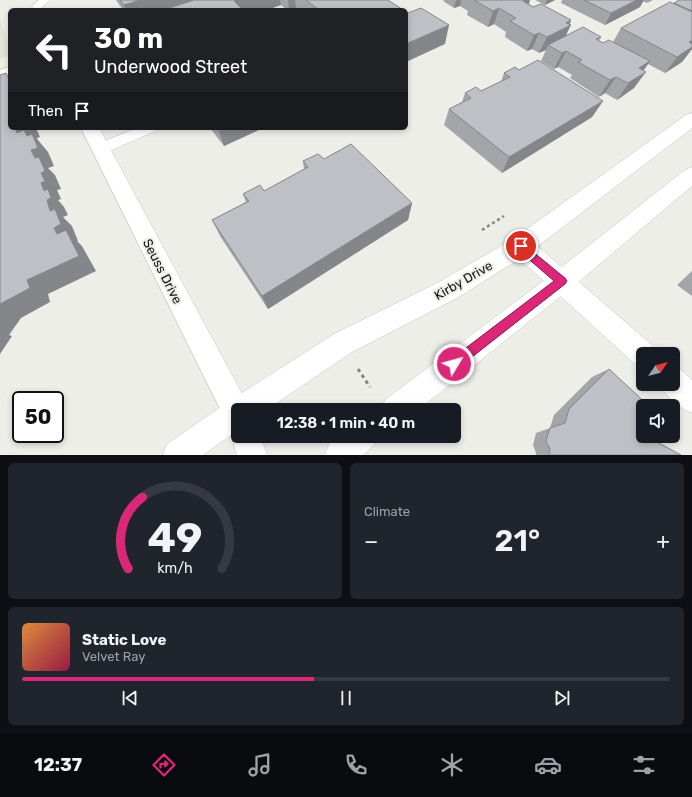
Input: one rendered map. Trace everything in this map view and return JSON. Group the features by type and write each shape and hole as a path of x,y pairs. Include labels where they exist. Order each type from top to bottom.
{"main road":[{"name":"Kirby Drive","path":"259,403 343,343 448,290 521,246 692,119"},
{"name":"Seuss Drive","path":"91,130 233,403"},
{"path":"403,403 562,281 692,175"},
{"path":"521,246 636,348"},
{"path":"680,388 692,399"},
{"name":"Kirby Drive","path":"178,455 231,423"},
{"name":"Seuss Drive","path":"248,443 252,455"},
{"path":"340,455 355,443"}],"lane":[{"path":"100,148 145,130"}],"path":[{"path":"482,230 504,216"},
{"path":"358,369 370,388"}],"shaded area":[{"path":"0,20 8,40 8,57 0,60"}],"building":[{"path":"120,0 140,0 124,5"},
{"path":"194,0 238,0 234,1 241,8 169,8"},
{"path":"306,0 388,0 400,8 316,8"},
{"path":"474,0 526,0 523,1 533,7 541,4 571,20 566,23 571,25 547,37 539,33 534,35 510,21 516,18 499,8 493,11"},
{"path":"584,0 637,0 611,13"},
{"path":"679,0 692,0 692,11 674,3"},
{"path":"670,2 692,12 692,40 689,42 692,44 692,47 677,57 621,28"},
{"path":"421,8 449,25 408,43 408,13"},
{"path":"583,27 601,37 596,39 603,43 609,40 650,61 639,68 646,72 628,83 616,77 610,80 578,62 582,60 566,51 562,53 548,45"},
{"path":"538,60 603,101 509,157 449,109 471,98 465,93 476,87 481,91 510,77 504,73 515,67 519,70"},
{"path":"6,73 8,77 8,130 18,130 16,131 17,133 24,130 27,136 32,134 38,148 31,150 35,158 39,157 45,171 41,173 45,181 41,183 44,191 48,189 51,198 47,200 50,211 55,209 61,224 54,228 57,234 66,230 79,256 27,280 30,288 0,304 0,75"},
{"path":"351,144 412,203 262,296 212,220 249,201 243,194 260,185 264,191 308,167 303,161 318,154 324,159"},
{"path":"609,369 641,399 636,399 636,443 659,443 681,455 549,455 550,449 546,441 550,428 565,423 569,409"}],"route":[{"path":"454,364 562,281 521,246"}]}
